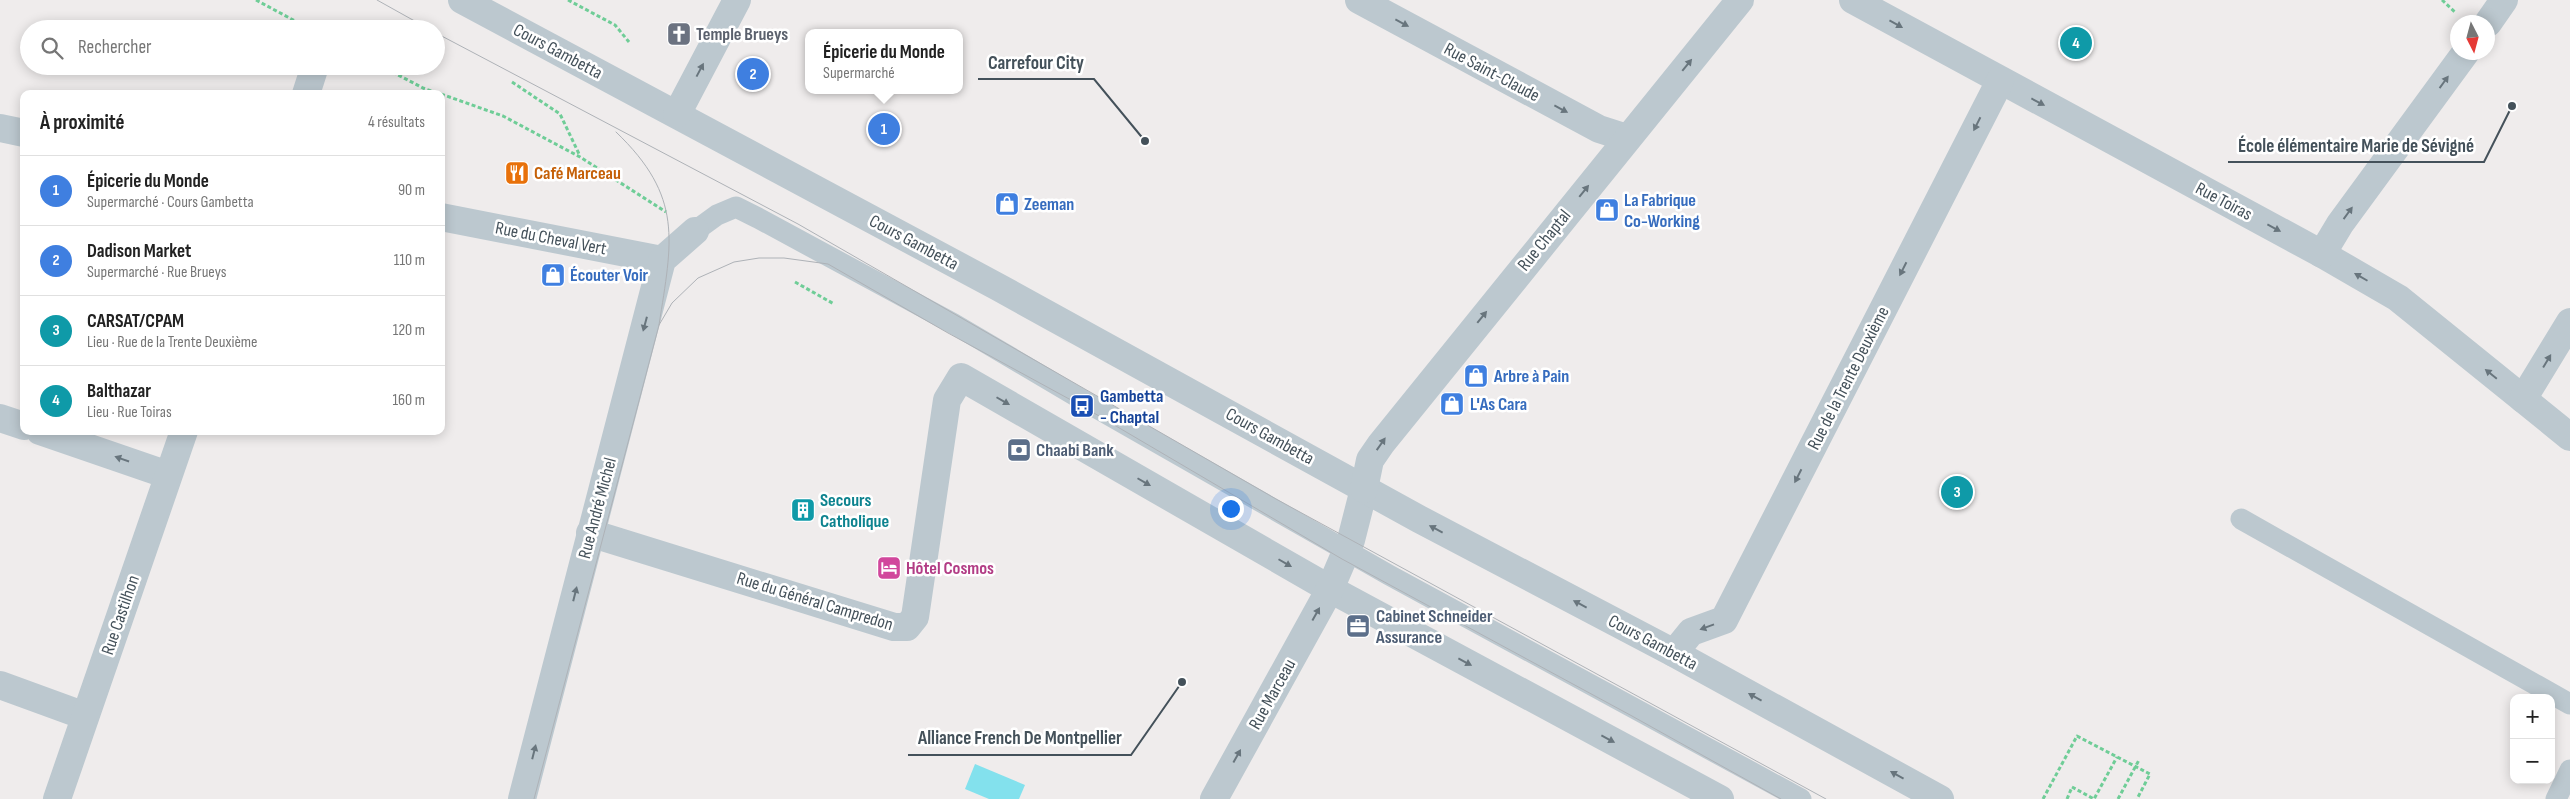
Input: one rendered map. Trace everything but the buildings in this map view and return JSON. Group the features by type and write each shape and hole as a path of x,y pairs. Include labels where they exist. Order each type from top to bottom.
{"street":[{"name":"Cours Gambetta","path":"462,0 1110,348 1364,489 1674,653 1940,799"},
{"path":"677,114 737,0"},
{"name":"Rue Saint-Claude","path":"1360,0 1599,129 1627,138"},
{"name":"Rue Chaptal","path":"1364,489 1370,460 1381,444 1740,0"},
{"name":"Rue Toiras","path":"1853,0 2322,254 2398,298 2570,438"},
{"path":"2494,15 2504,0"},
{"path":"2322,254 2340,224 2460,60"},
{"path":"307,90 313,75"},
{"name":"Rue de la Trente Deuxième","path":"1674,653 1691,632 1724,620 2000,81"},
{"path":"0,128 20,132"},
{"name":"Rue du Cheval Vert","path":"445,218 662,260"},
{"path":"662,260 695,231"},
{"name":"Rue André Michel","path":"522,799 662,260"},
{"path":"2523,399 2570,322"},
{"name":"Rue du Général Campredon","path":"590,533 894,627 907,627 915,617 947,400 960,377 1330,589"},
{"path":"0,418 20,425"},
{"path":"52,435 168,475"},
{"name":"Rue Castilhon","path":"57,799 183,435"},
{"path":"1364,489 1351,540 1330,589 1720,799"},
{"name":"Rue Marceau","path":"1214,799 1330,589"},
{"path":"0,685 85,716"}],"lane":[{"path":"695,231 717,215 736,207 758,218 954,324 1094,407 1346,550 1801,799"},
{"path":"2241,519 2570,704"},
{"path":"2556,799 2570,770"}],"path":[{"path":"256,0 293,20"},
{"path":"568,0 615,25 629,42"},
{"path":"399,75 429,90"},
{"path":"512,82 560,114 580,157"},
{"path":"445,96 503,116 580,157 695,231"},
{"path":"795,282 834,304"},
{"path":"2043,799 2077,736 2150,774 2137,799"},
{"path":"2067,799 2072,787 2094,799 2117,757"},
{"path":"2118,799 2139,760"}],"water":[{"path":"975,764 1025,785 1019,799 989,799 965,789"}],"tram line":[{"path":"377,0 413,20"},
{"path":"445,38 798,224 1276,499 1826,799"},
{"path":"534,799 659,325 667,269 668,221 663,199 653,178 638,156 616,132"},
{"path":"659,325 672,303 698,278 734,262 759,258 784,258 828,264 948,333 1082,406 1342,559 1781,799"}],"place":[{"name":"Temple Brueys","path":"679,34"},
{"name":"Balthazar","path":"2076,43"},
{"name":"Dadison Market","path":"753,74"},
{"name":"École élémentaire Marie de Sévigné","path":"2512,106"},
{"name":"Épicerie du Monde","path":"884,129"},
{"name":"Carrefour City","path":"1145,141"},
{"name":"Café Marceau","path":"517,173"},
{"name":"Zeeman","path":"1007,204"},
{"name":"La Fabrique Co-Working","path":"1607,210"},
{"name":"Écouter Voir","path":"553,275"},
{"name":"Arbre à Pain","path":"1476,376"},
{"name":"L'As Cara","path":"1452,404"},
{"name":"Gambetta - Chaptal","path":"1082,406"},
{"name":"Chaabi Bank","path":"1019,450"},
{"name":"CARSAT/CPAM","path":"1957,492"},
{"name":"Secours Catholique","path":"803,510"},
{"name":"Hôtel Cosmos","path":"889,568"},
{"name":"Cabinet Schneider Assurance","path":"1358,626"},
{"name":"Alliance French De Montpellier","path":"1182,682"}]}
